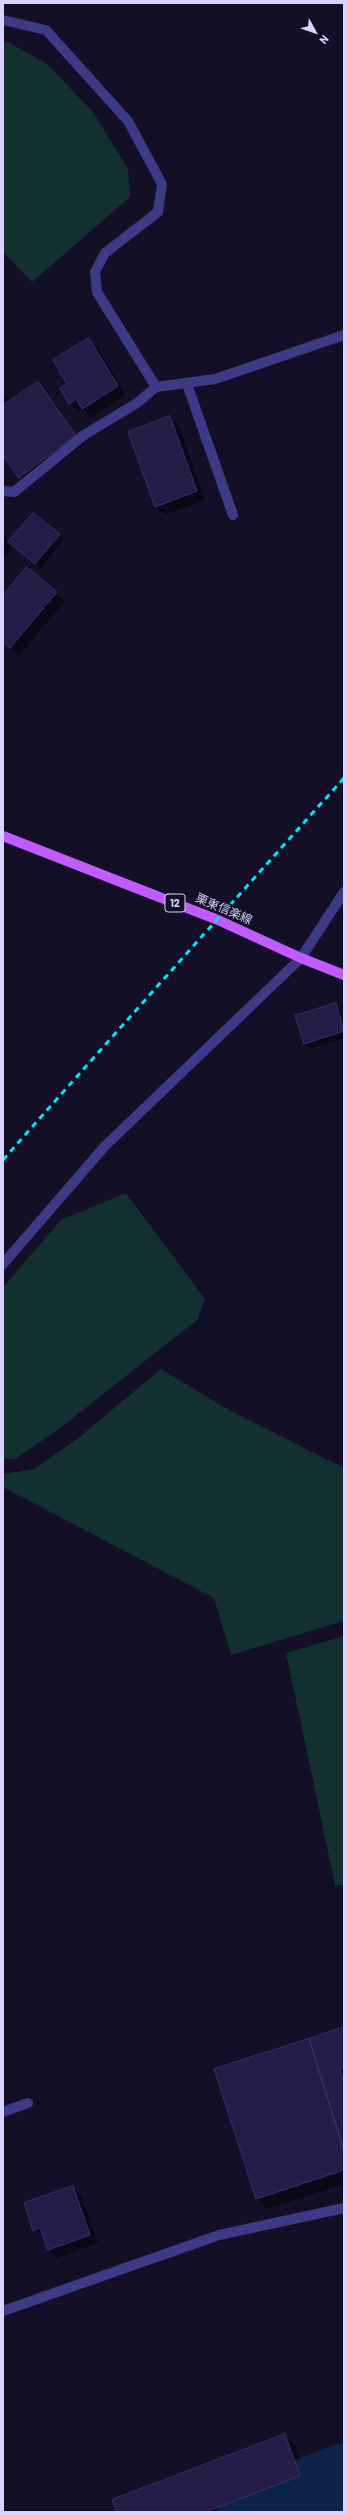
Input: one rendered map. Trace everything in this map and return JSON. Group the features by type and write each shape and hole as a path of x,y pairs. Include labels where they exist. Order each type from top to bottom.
{"main road":[{"name":"栗東信楽線","path":"3,836 218,920 301,958 344,975"}],"street":[{"path":"3,20 46,30 128,121 162,184 158,212 105,253 95,272 98,292 156,387"},
{"path":"3,491 14,492 84,435 137,403 156,387 215,379 344,335"},
{"path":"187,384 233,515"},
{"path":"3,1264 105,1146 301,958 344,892"},
{"path":"3,2112 28,2104"},
{"path":"3,2311 219,2235 344,2208"}],"green space":[{"path":"6,41 47,64 93,112 128,169 130,197 32,282 3,252 3,45"},
{"path":"126,1193 205,1299 198,1319 59,1429 15,1459 3,1459 3,1287 61,1220"},
{"path":"161,1369 227,1409 344,1468 344,1621 231,1655 214,1598 3,1487 3,1474 34,1469 77,1439"},
{"path":"344,1636 344,1885 335,1885 286,1653"}],"building":[{"path":"89,338 118,386 82,409 76,399 69,404 60,388 67,384 53,360"},
{"path":"38,382 76,435 19,478 3,455 3,405"},
{"path":"170,416 197,491 155,507 128,432"},
{"path":"33,513 60,534 35,564 8,542"},
{"path":"27,567 57,592 10,648 3,642 3,595"},
{"path":"336,1003 344,1031 304,1044 295,1016"},
{"path":"344,2027 344,2068 340,2070 344,2082 344,2151 309,2039"},
{"path":"309,2039 344,2151 344,2170 256,2199 214,2069"},
{"path":"73,2186 90,2235 48,2250 40,2228 33,2231 24,2203"},
{"path":"285,2434 300,2476 205,2512 117,2512 112,2500"}],"waterway":[{"path":"251,2512 344,2477"}],"railway":[{"path":"3,1160 344,778"}]}
